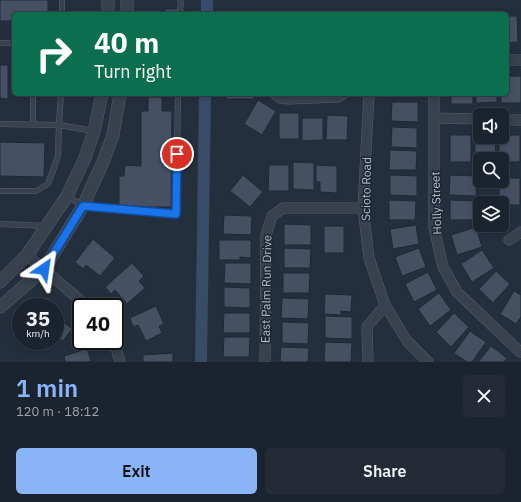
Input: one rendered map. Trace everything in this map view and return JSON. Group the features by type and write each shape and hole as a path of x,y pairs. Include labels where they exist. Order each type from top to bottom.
{"street":[{"path":"108,0 108,12"},
{"path":"127,0 127,12"},
{"path":"509,60 521,60"},
{"path":"0,282 28,255 67,196 85,158 94,131 102,96"},
{"path":"0,307 44,269 83,206 103,162 113,135 120,96"},
{"path":"278,96 280,98 289,99 340,96"},
{"name":"Scioto Road","path":"369,96 363,208 369,258 385,304 407,341 428,362"},
{"name":"Holly Street","path":"434,96 434,228 443,267 457,292 521,352"},
{"path":"435,118 473,119"},
{"path":"509,120 521,120"},
{"name":"East Palm Run Drive","path":"265,362 266,236 272,216 283,208 363,208"},
{"path":"509,240 521,232"},
{"path":"28,255 78,298"},
{"path":"368,362 367,327 385,304"},
{"path":"117,350 120,362"}],"lane":[{"path":"62,0 62,12"},
{"path":"180,0 180,9"},
{"path":"0,43 12,43"},
{"path":"33,124 34,96"},
{"path":"0,191 36,191 48,184 58,156 61,96"},
{"path":"67,196 83,206 176,214 178,96"},
{"path":"0,124 60,124 94,131"},
{"path":"0,224 47,226"}],"building":[{"path":"0,0 48,0 48,12 12,12 12,21 0,21"},
{"path":"165,9 184,9 184,12 165,12"},
{"path":"509,16 517,16 518,42 509,43"},
{"path":"0,65 8,65 8,99 0,98"},
{"path":"509,76 521,76 521,103 501,103 501,96 509,96"},
{"path":"226,96 254,96 254,99 226,99"},
{"path":"451,96 473,96 473,104 451,104"},
{"path":"476,96 497,96 497,102 476,103"},
{"path":"148,97 162,97 162,111 172,111 171,207 119,207 119,176 124,176 125,165 141,166 141,111 148,111"},
{"path":"258,100 276,111 262,135 244,124"},
{"path":"392,102 418,102 418,122 391,121"},
{"path":"279,113 299,113 299,139 279,139"},
{"path":"327,115 348,116 347,140 326,140"},
{"path":"302,118 323,118 323,140 302,141"},
{"path":"392,127 417,128 417,148 391,147"},
{"path":"450,135 471,135 471,162 450,162"},
{"path":"509,135 520,135 520,162 509,162 509,152 499,152 499,144 509,144"},
{"path":"0,142 45,143 44,177 0,176"},
{"path":"475,144 495,144 496,152 475,152"},
{"path":"390,150 417,151 416,170 389,170"},
{"path":"293,162 314,163 314,190 293,189"},
{"path":"269,165 289,165 289,191 268,191"},
{"path":"316,165 337,166 337,193 320,192 320,182 316,182"},
{"path":"243,175 263,192 250,207 230,191"},
{"path":"390,175 417,176 417,196 390,195"},
{"path":"450,175 473,176 473,188 476,188 476,196 449,195"},
{"path":"509,178 520,178 520,205 509,205 509,196 499,196 499,188 509,188"},
{"path":"389,200 416,201 415,220 389,220"},
{"path":"450,200 473,201 473,220 450,220"},
{"path":"224,215 252,216 251,235 223,234"},
{"path":"284,224 311,225 311,245 284,245"},
{"path":"416,225 419,244 393,249 390,229"},
{"path":"324,226 344,226 344,253 324,253"},
{"path":"473,228 473,232 478,232 482,247 457,255 451,235"},
{"path":"93,239 115,258 100,276 86,265 83,269 75,262"},
{"path":"219,240 251,240 251,258 240,257 240,260 219,260"},
{"path":"284,248 311,249 310,268 284,268"},
{"path":"419,248 426,267 402,276 395,257"},
{"path":"482,250 494,268 472,282 461,264"},
{"path":"132,263 144,276 139,281 145,288 127,304 124,298 122,298 115,290 111,294 105,287"},
{"path":"225,263 251,263 251,284 224,283"},
{"path":"496,271 510,284 493,303 479,289"},
{"path":"428,272 437,290 414,302 405,284"},
{"path":"283,273 310,273 309,293 283,293"},
{"path":"224,287 250,288 250,308 224,307"},
{"path":"514,291 521,295 521,317 516,324 500,314"},
{"path":"439,293 451,310 430,326 418,309"},
{"path":"325,294 352,295 351,312 341,311 341,315 324,314"},
{"path":"282,298 309,299 308,319 281,318"},
{"path":"156,306 164,324 159,326 162,333 146,341 138,325 133,327 130,318"},
{"path":"224,313 250,313 250,333 223,333"},
{"path":"454,313 469,327 451,347 436,332"},
{"path":"325,316 352,317 352,339 325,338"},
{"path":"64,322 72,329 64,340"},
{"path":"282,322 309,323 308,344 282,343"},
{"path":"470,331 486,342 472,362 467,362 454,353"},
{"path":"224,337 250,337 249,357 223,357"},
{"path":"325,342 352,343 351,362 324,362"},
{"path":"491,346 507,358 504,362 478,362"},
{"path":"281,347 309,348 308,362 280,362"},
{"path":"87,350 91,361 65,362 64,356"},
{"path":"173,353 173,362 143,362 143,355"}],"waterway":[{"path":"207,0 207,12"},
{"path":"201,362 205,96"}],"route":[{"path":"44,269 83,206 176,214 177,154"}]}
